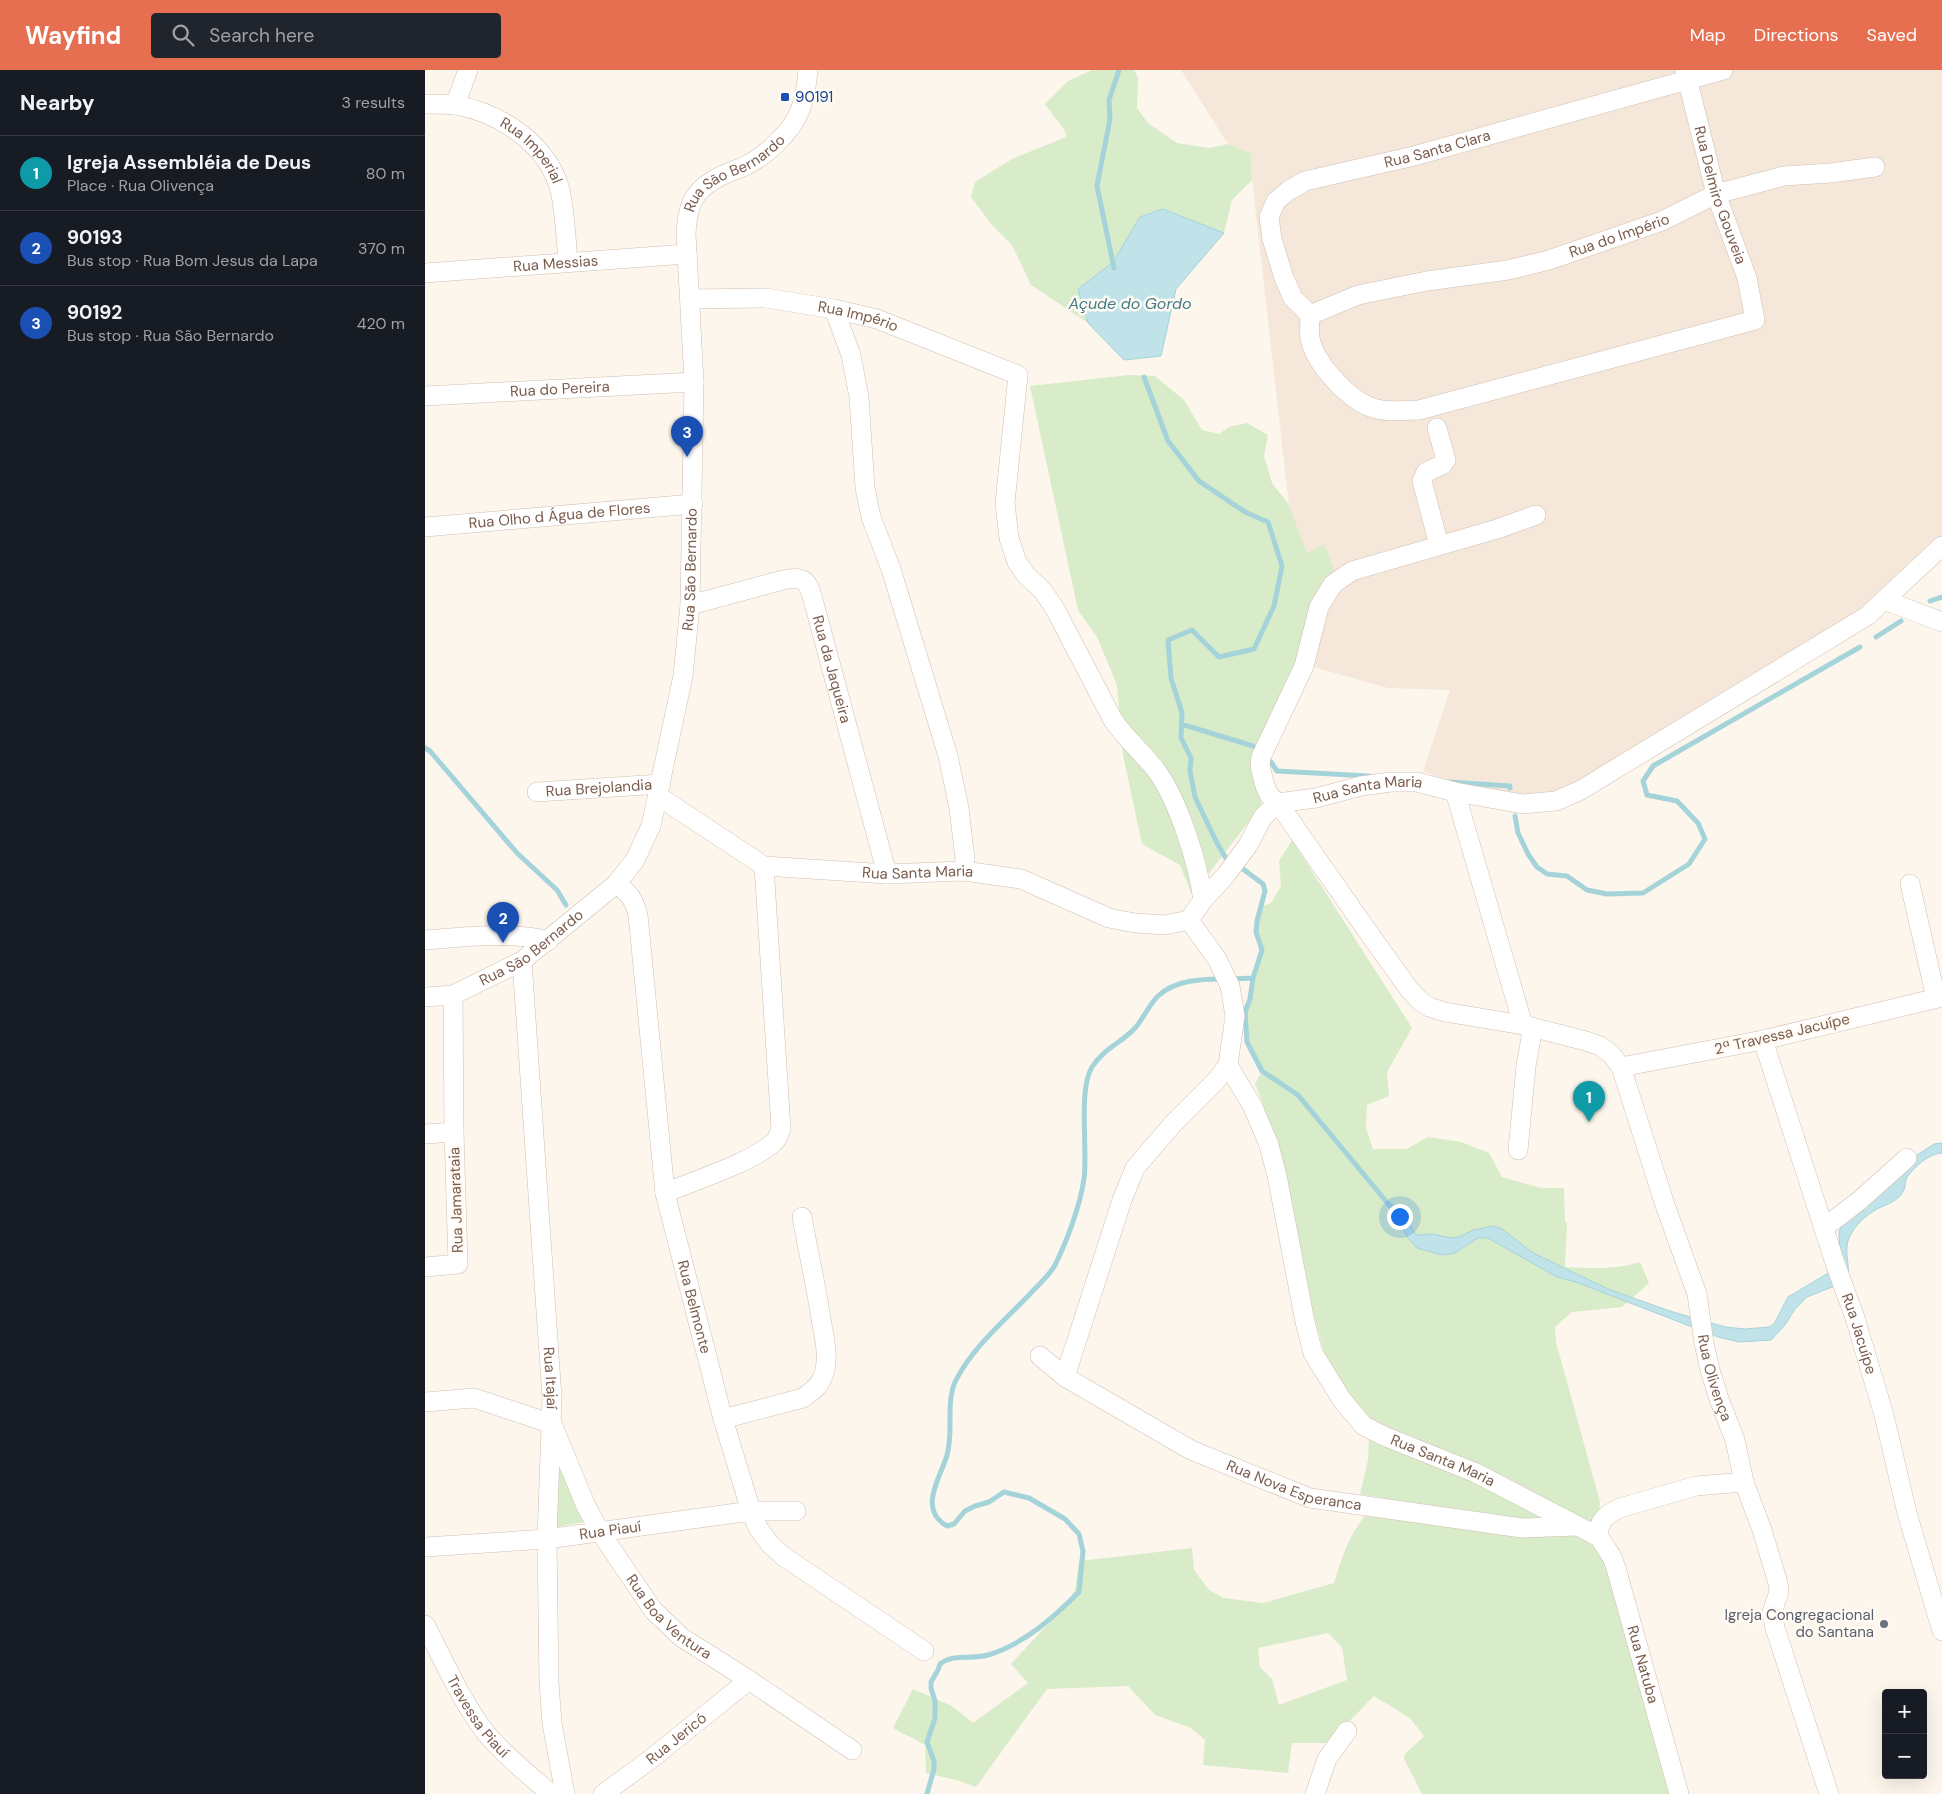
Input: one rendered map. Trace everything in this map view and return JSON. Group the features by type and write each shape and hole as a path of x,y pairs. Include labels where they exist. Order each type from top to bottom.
{"street":[{"path":"455,105 468,70"},
{"name":"Rua São Bernardo","path":"425,997 453,995 522,961 616,884 635,860 644,844 651,826 660,790 664,760 683,676 690,605 695,382 686,234 688,216 691,204 697,193 725,174 745,166 770,150 787,131 800,109 808,70"},
{"name":"Rua Santa Clara","path":"1310,315 1293,298 1284,278 1272,239 1269,217 1276,201 1288,191 1305,181 1414,156 1488,136 1686,74 1723,70"},
{"name":"Rua Delmiro Gouveia","path":"1310,315 1310,339 1316,356 1337,384 1372,408 1387,411 1419,410 1755,320 1747,278 1716,194 1686,74"},
{"name":"Rua Imperial","path":"425,104 455,105 492,117 519,132 537,148 549,166 560,190 568,262"},
{"name":"Rua do Império","path":"1310,315 1358,295 1427,281 1509,270 1542,262 1661,221 1716,194 1784,176 1831,173 1875,167"},
{"name":"Rua Messias","path":"425,273 687,254"},
{"name":"Rua Império","path":"690,299 766,298 834,309 877,319 1018,376 1005,503 1006,521 1013,552 1026,575 1042,590 1054,607 1113,720 1123,734 1155,769 1170,792 1200,875 1203,900"},
{"path":"834,309 851,355 859,397 865,488 871,517 891,570 948,756 959,808 965,859 964,871"},
{"name":"Rua do Pereira","path":"425,396 695,382"},
{"path":"1437,428 1446,460 1442,465 1426,472 1422,481 1439,544"},
{"name":"Rua Olho d Água de Flores","path":"425,527 693,504"},
{"name":"Rua Olivença","path":"1536,516 1352,571 1333,584 1319,608 1304,666 1261,757 1260,766 1269,795 1278,803 1366,929 1420,1001 1429,1008 1445,1012 1528,1026 1567,1035 1601,1046 1611,1054 1621,1067 1665,1205 1697,1294 1703,1339 1719,1399 1735,1440 1744,1482 1762,1530 1778,1583 1779,1592 1772,1612 1777,1637 1829,1794"},
{"name":"Rua Santa Maria","path":"1278,803 1316,798 1361,786 1391,782 1417,782 1455,792 1523,804 1556,801 1581,790 1867,616 1942,546"},
{"name":"Rua da Jaqueira","path":"690,605 795,577 804,580 810,588 887,874"},
{"path":"1884,600 1942,622"},
{"name":"Rua Santa Maria","path":"660,790 764,866 887,874 964,871 1021,879 1109,918 1135,923 1165,925 1189,920"},
{"name":"Rua Brejolandia","path":"537,792 660,790"},
{"path":"1455,792 1528,1026 1518,1150"},
{"path":"1065,1377 1122,1200 1135,1168 1166,1130 1216,1081 1228,1064 1235,1016 1230,986 1217,960 1189,920 1203,900 1241,855 1263,817 1278,803"},
{"path":"665,1194 744,1160 764,1149 776,1141 781,1129 764,866"},
{"name":"Rua Belmonte","path":"616,884 627,891 634,900 638,915 665,1194 723,1419 758,1528 770,1544 783,1556 924,1651"},
{"path":"1910,884 1939,998"},
{"path":"425,940 531,936 548,941"},
{"name":"Rua Itajaí","path":"522,961 553,1424 547,1539 549,1683 552,1723 565,1794"},
{"path":"425,1134 454,1132 453,995"},
{"name":"2ª Travessa Jacuípe","path":"1621,1067 1763,1040 1939,998"},
{"name":"Rua Jacuípe","path":"1763,1040 1885,1415 1907,1513 1938,1601 1942,1631"},
{"name":"Rua Santa Maria","path":"1228,1064 1253,1107 1269,1145 1277,1176 1305,1322 1313,1352 1341,1400 1365,1426 1384,1436 1476,1473 1599,1537"},
{"name":"Rua Jamarataia","path":"425,1267 458,1264 454,1132"},
{"path":"1825,1227 1872,1190 1907,1158"},
{"path":"723,1419 803,1398 821,1383 826,1366 825,1347 817,1293 802,1217"},
{"name":"Rua Nova Esperanca","path":"1040,1356 1065,1377 1191,1450 1310,1498 1522,1528 1576,1526"},
{"path":"425,1402 474,1398 553,1424"},
{"name":"Rua Boa Ventura","path":"553,1424 582,1496 600,1532 632,1581 660,1617 681,1638 749,1680 852,1750"},
{"path":"1599,1537 1599,1525 1603,1518 1610,1512 1620,1508 1696,1486 1744,1482"},
{"name":"Rua Piauí","path":"425,1546 547,1539 751,1510 796,1510"},
{"name":"Rua Natuba","path":"1599,1537 1612,1556 1617,1568 1679,1794"},
{"name":"Travessa Piauí","path":"425,1625 472,1712 491,1738 516,1764 551,1794"},
{"name":"Rua Jericó","path":"603,1794 749,1680"},
{"path":"1315,1794 1327,1759 1347,1731"}],"shaded area":[{"path":"1181,70 1942,70 1942,556 1916,577 1690,716 1558,793 1528,798 1475,790 1423,771 1450,690 1388,688 1299,663 1307,554 1289,505 1252,180 1251,153 1228,144"}],"green space":[{"path":"1092,70 1134,70 1138,78 1137,108 1148,123 1177,143 1209,148 1228,144 1251,153 1252,180 1232,200 1224,233 1163,209 1140,217 1113,262 1078,289 1088,323 1031,285 1012,245 991,224 971,197 975,182 1012,159 1066,137 1065,131 1045,104 1068,81"},
{"path":"1129,375 1155,376 1184,400 1202,430 1219,434 1229,427 1247,423 1268,435 1264,456 1272,483 1289,505 1307,553 1325,544 1335,574 1299,663 1270,718 1261,806 1192,895 1180,865 1142,844 1123,755 1117,685 1097,637 1078,610 1030,386"},
{"path":"1292,840 1412,1028 1387,1072 1389,1096 1367,1105 1366,1128 1373,1149 1406,1149 1428,1137 1461,1142 1489,1153 1502,1177 1541,1188 1564,1188 1565,1222 1567,1223 1565,1267 1612,1267 1640,1262 1649,1283 1622,1307 1572,1312 1555,1327 1556,1342 1600,1502 1599,1513 1590,1529 1372,1424 1351,1402 1325,1356 1309,1297 1277,1141 1255,1084 1262,1071 1247,1042 1245,1012 1262,950 1256,932 1257,921 1261,907 1271,903 1281,886 1279,861"},
{"path":"1369,1434 1565,1523 1515,1521 1360,1494 1368,1460"},
{"path":"554,1446 584,1522 551,1528"},
{"path":"1369,1512 1573,1531 1588,1538 1611,1566 1672,1794 1422,1794 1404,1759 1405,1754 1424,1736 1410,1718 1374,1696 1328,1743 1292,1743 1288,1773 1203,1765 1205,1740 1191,1728 1155,1715 1128,1686 1047,1689 976,1787 926,1773 925,1745 893,1728 913,1689 952,1706 973,1723 1028,1683 1011,1664 1063,1608 1075,1590 1079,1561 1192,1548 1194,1570 1209,1590 1224,1598 1263,1603 1334,1583 1351,1537","holes":["1328,1633 1342,1647 1347,1680 1279,1705 1272,1679 1260,1667 1258,1648"]}],"water":[{"name":"Açude do Gordo","path":"1163,209 1224,233 1176,289 1161,356 1124,360 1088,323 1078,289 1113,262 1140,217"},
{"path":"1942,1143 1942,1153 1928,1158 1911,1172 1900,1196 1869,1214 1855,1228 1850,1236 1847,1248 1847,1281 1807,1297 1771,1340 1739,1342 1718,1337 1576,1282 1557,1277 1488,1238 1478,1238 1455,1253 1442,1255 1417,1248 1408,1238 1387,1202 1405,1210 1416,1235 1432,1234 1451,1238 1459,1237 1473,1230 1494,1226 1502,1229 1533,1253 1608,1289 1670,1311 1725,1327 1745,1329 1769,1327 1774,1324 1788,1297 1830,1272 1840,1251 1839,1233 1842,1223 1893,1184 1914,1157 1934,1144"}],"waterway":[{"path":"1114,268 1097,186 1110,119 1109,100 1119,70"},
{"path":"1144,377 1168,441 1199,481 1245,512 1268,522 1282,566 1274,606 1254,649 1219,657 1192,630 1168,640 1171,678 1182,713 1181,738 1191,758 1190,771 1195,797 1217,843 1227,860 1231,862"},
{"path":"1930,601 1942,597"},
{"path":"1876,637 1901,621"},
{"path":"1515,816 1518,833 1528,854 1537,867 1547,874 1567,876 1587,890 1607,894 1643,893 1689,864 1705,839 1698,823 1677,801 1647,795 1643,781 1653,766 1860,647"},
{"path":"1181,724 1253,746"},
{"path":"425,748 430,751 517,853 557,890 566,905"},
{"path":"1271,762 1277,771 1369,776"},
{"path":"1450,782 1510,786 1510,788"},
{"path":"1239,866 1263,884 1265,891 1256,932 1262,950 1245,1012 1247,1042 1262,1071 1298,1095 1390,1206"},
{"path":"1231,979 1253,978"},
{"path":"927,1794 934,1769 934,1761 927,1742 935,1718 935,1701 931,1682 940,1664 951,1659 988,1655 1014,1644 1037,1629 1079,1592 1083,1551 1079,1534 1065,1519 1029,1498 1004,1492 989,1502 965,1511 954,1524 947,1526 938,1519 933,1511 933,1492 949,1446 950,1407 956,1380 980,1345 1050,1273 1064,1245 1073,1223 1084,1179 1085,1090 1092,1067 1107,1050 1136,1027 1158,996 1165,991 1189,982 1222,979"}],"place":[{"name":"90191","path":"785,97"},
{"name":"90192","path":"687,457"},
{"name":"90193","path":"503,943"},
{"name":"Igreja Assembléia de Deus","path":"1589,1122"},
{"name":"Igreja Congregacional do Santana","path":"1884,1624"}]}
